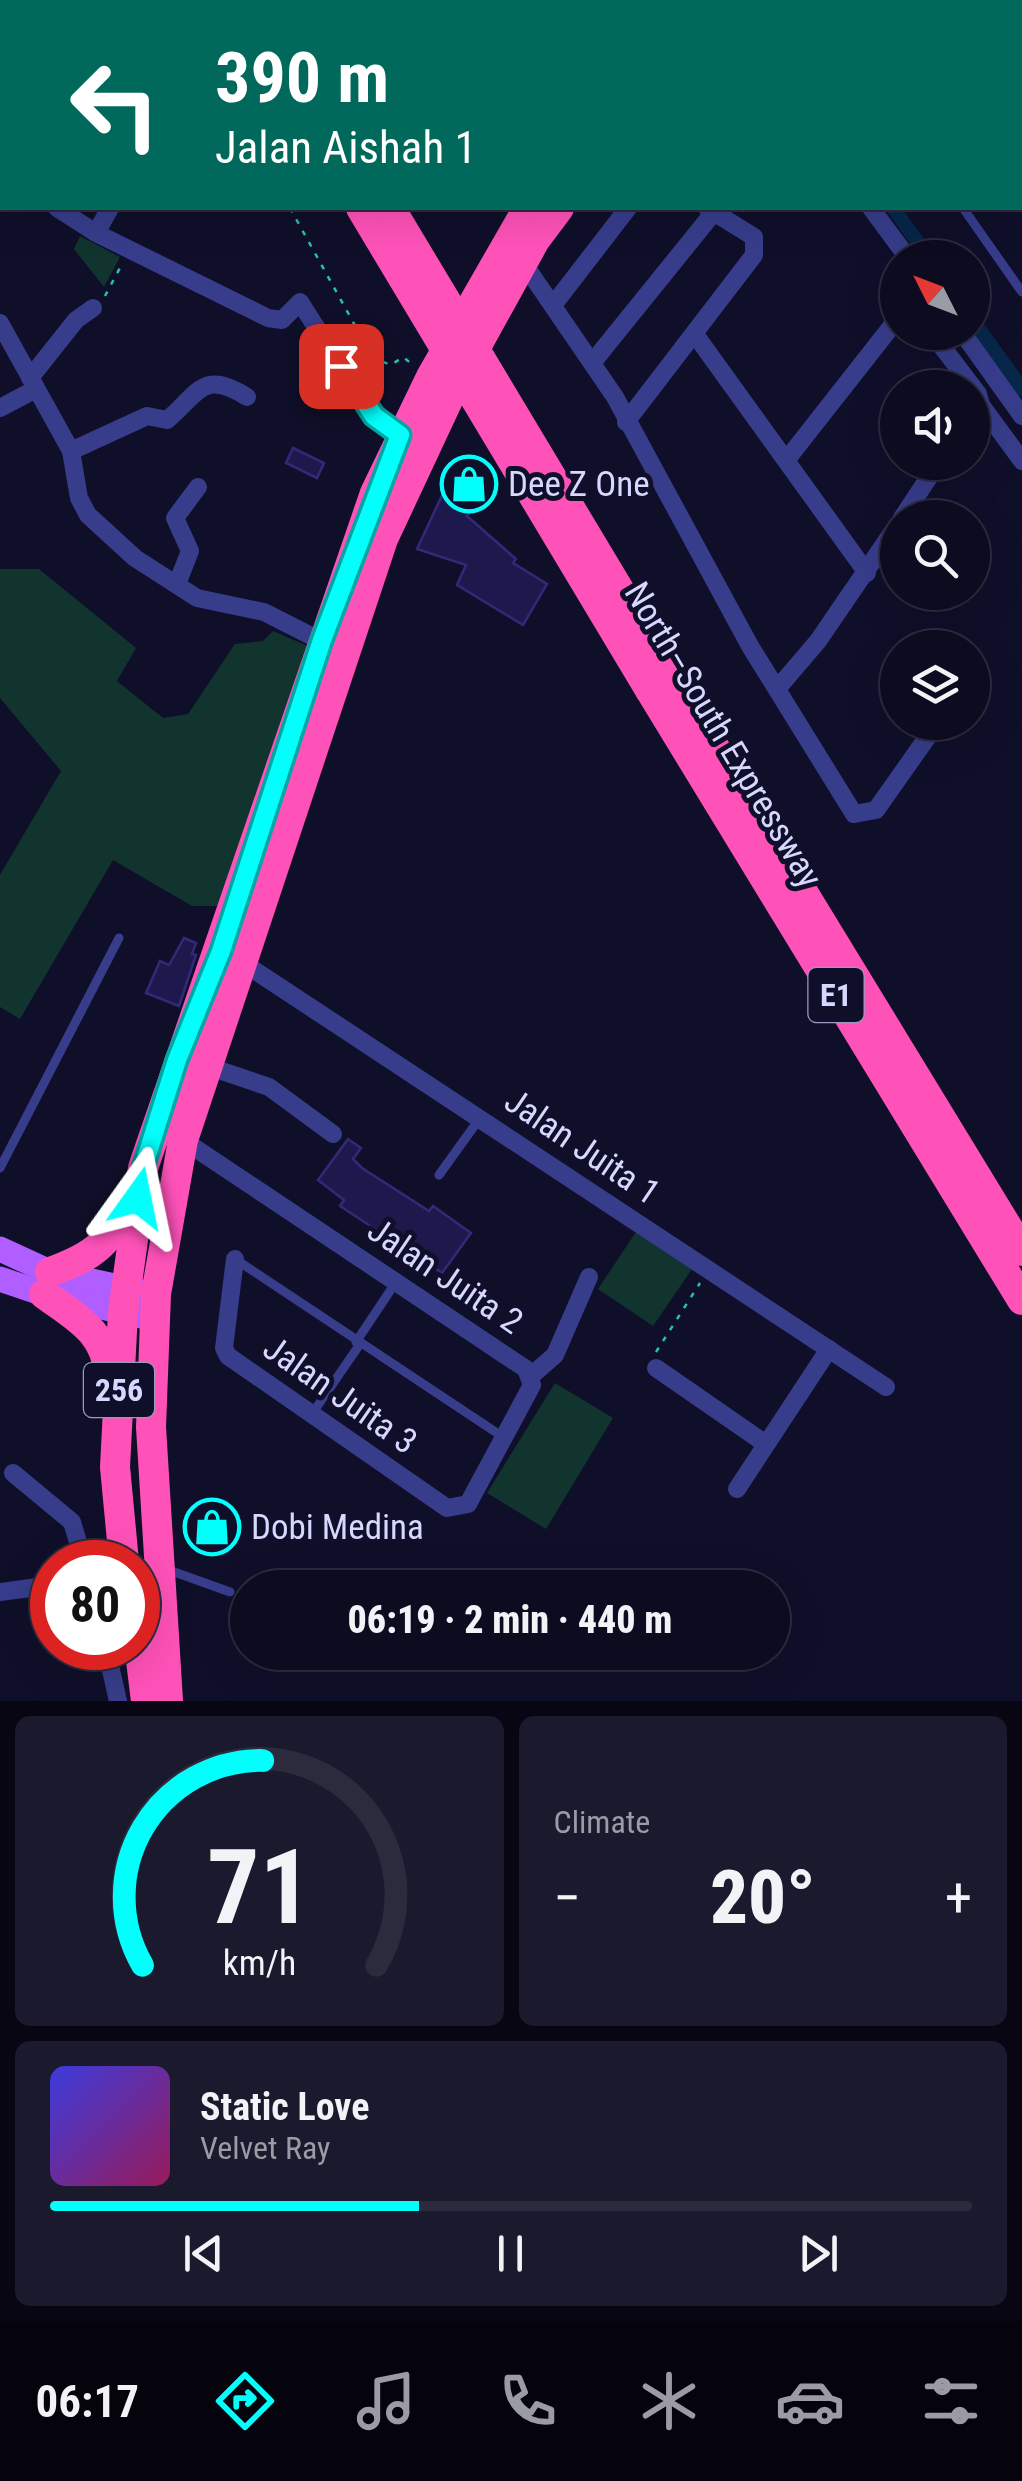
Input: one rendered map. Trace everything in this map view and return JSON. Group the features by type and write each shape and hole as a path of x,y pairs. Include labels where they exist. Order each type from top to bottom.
{"highway":[{"name":"North–South Expressway","path":"362,210 1022,1252"},
{"name":"North–South Expressway","path":"391,210 658,679 1022,1300"},
{"path":"156,1306 183,1140 204,1065 383,539 455,384 522,261 558,210"},
{"path":"116,1467 105,1347 98,1334 47,1283 93,1254 110,1238 143,1168 177,1060 221,951 322,640 400,435 517,213"},
{"path":"124,1301 143,1168"},
{"name":"256","path":"122,1540 116,1467 124,1301"},
{"name":"256","path":"156,1306 151,1427 157,1540"},
{"name":"256","path":"160,1582 168,1701"},
{"path":"142,1670 146,1701"}],"main road":[{"path":"0,1248 47,1283"},
{"path":"0,1279 47,1283 156,1306"}],"street":[{"path":"60,210 96,233 268,318 282,320 300,302 367,407 400,435"},
{"path":"96,233 109,210"},
{"path":"554,304 626,210"},
{"path":"592,363 711,210 756,244 754,255 626,422"},
{"path":"872,210 895,240"},
{"path":"522,261 592,363 777,689 854,814 876,810 925,740"},
{"path":"0,408 32,384 76,320 93,308"},
{"path":"0,323 72,450 79,498 88,515 135,558 206,602 264,612 322,640"},
{"path":"694,333 788,458 866,572"},
{"path":"788,458 880,341"},
{"path":"944,350 959,370"},
{"path":"975,350 1022,416"},
{"path":"72,450 148,416 167,420 200,387 222,383 246,397"},
{"path":"990,417 1022,461"},
{"path":"177,584 190,552 175,518 198,486"},
{"path":"777,689 880,551"},
{"name":"Jalan Juita 1","path":"242,962 886,1387"},
{"path":"204,1065 269,1087 333,1134"},
{"name":"Jalan Juita 2","path":"183,1140 531,1376 532,1385 468,1504 448,1508"},
{"name":"Jalan Juita 3","path":"235,1259 224,1348 236,1363 448,1508"},
{"path":"531,1376 560,1346 589,1277"},
{"path":"737,1489 829,1349"},
{"path":"656,1368 766,1444"},
{"path":"13,1472 72,1522 77,1540"},
{"path":"0,1592 30,1588"},
{"path":"111,1670 118,1701"}],"lane":[{"path":"964,210 1022,292"},
{"path":"0,1168 119,938"},
{"path":"439,1175 480,1118"},
{"path":"235,1259 504,1438"},
{"path":"310,1416 396,1282"},
{"path":"160,1567 230,1592"}],"path":[{"path":"291,210 373,358 391,366 403,357 431,378"},
{"path":"93,308 116,278"},
{"path":"656,1368 655,1353 709,1269"}],"green space":[{"path":"80,236 120,257 104,287 74,249"},
{"path":"0,569 39,569 136,648 117,681 163,718 188,714 235,644 263,641 273,631 310,647 223,906 192,906 113,860 20,1019 0,1007 0,875 61,771 0,698"},
{"path":"636,1232 692,1269 653,1326 598,1289"},
{"path":"555,1383 613,1418 546,1529 487,1493"}],"building":[{"path":"293,448 324,463 317,478 286,463"},
{"path":"452,474 483,492 467,516 516,559 513,563 547,584 523,625 457,585 466,565 417,549"},
{"path":"184,938 196,943 192,954 196,955 179,1006 146,993 160,961 169,965"},
{"path":"348,1139 361,1148 353,1159 362,1168 429,1211 433,1206 471,1233 442,1273 340,1206 344,1200 318,1180"}],"waterway":[{"path":"894,210 916,240"},
{"path":"990,344 1022,389"}],"place":[{"name":"Dee Z One","path":"469,484"},
{"name":"Dobi Medina","path":"212,1527"}],"route":[{"path":"138,1198 143,1168 177,1060 221,951 322,640 400,435 374,416 341,366"}]}
